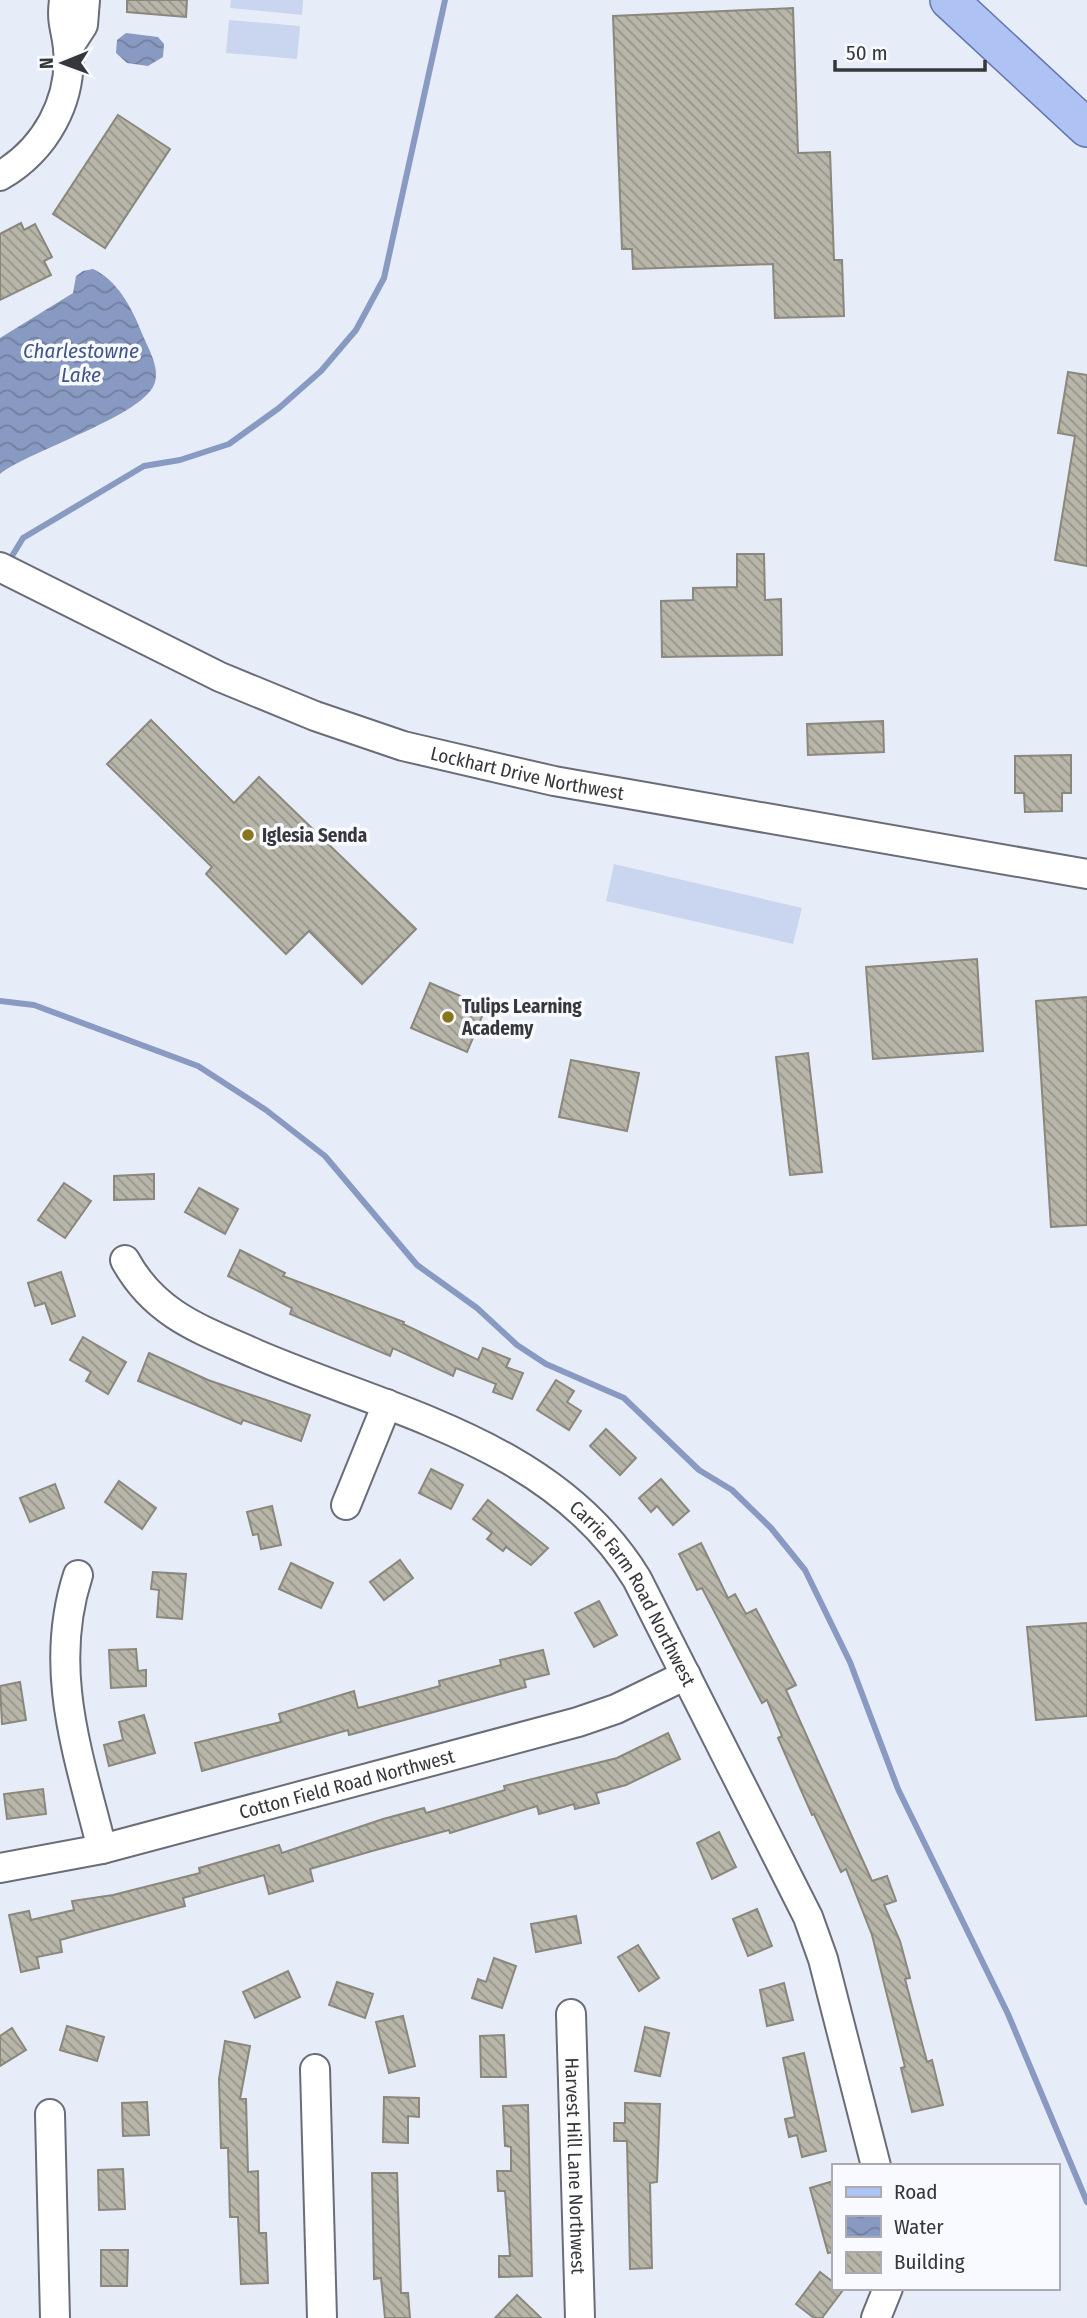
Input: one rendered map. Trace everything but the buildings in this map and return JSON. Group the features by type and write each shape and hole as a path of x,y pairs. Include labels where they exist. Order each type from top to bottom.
{"main road":[{"path":"948,0 1087,128"}],"street":[{"path":"0,176 34,149 54,122 63,93 68,48 61,23 64,0"},
{"path":"68,48 82,25 85,0"},
{"name":"Lockhart Drive Northwest","path":"7,571 220,677 315,716 403,746 554,781 1087,874"},
{"name":"Carrie Farm Road Northwest","path":"125,1261 147,1294 175,1316 279,1363 387,1404 508,1458 573,1502 607,1536 630,1567 687,1675 751,1799 816,1937 875,2164"},
{"path":"346,1505 387,1404"},
{"path":"78,1575 64,1629 62,1660 69,1711 102,1849"},
{"name":"Cotton Field Road Northwest","path":"0,1868 102,1849 588,1719 687,1675"},
{"name":"Harvest Hill Lane Northwest","path":"571,2014 580,2318"},
{"path":"315,2069 322,2318"},
{"path":"50,2114 54,2318"},
{"path":"876,2318 887,2290"}],"shaded area":[{"path":"231,0 303,0 302,15 230,8"},
{"path":"229,20 300,26 297,59 226,53"},
{"path":"614,864 802,908 793,944 606,901"}],"water":[{"path":"126,33 158,37 164,44 163,57 148,66 127,63 116,53 117,40"},
{"name":"Charlestowne Lake","path":"93,269 116,287 128,304 152,356 156,370 155,382 147,394 132,407 0,474 0,338 73,293 76,276"}],"waterway":[{"path":"9,561 23,538 144,466 180,460 229,444 279,408 321,371 356,330 384,278 445,0"},
{"path":"0,1001 34,1005 198,1066 266,1110 325,1156 417,1265 477,1308 517,1345 546,1364 624,1398 699,1470 732,1490 771,1528 805,1570 850,1662 898,1789 1008,2014 1087,2202"}],"place":[{"name":"Iglesia Senda","path":"248,835"},
{"name":"Tulips Learning Academy","path":"448,1017"}]}
